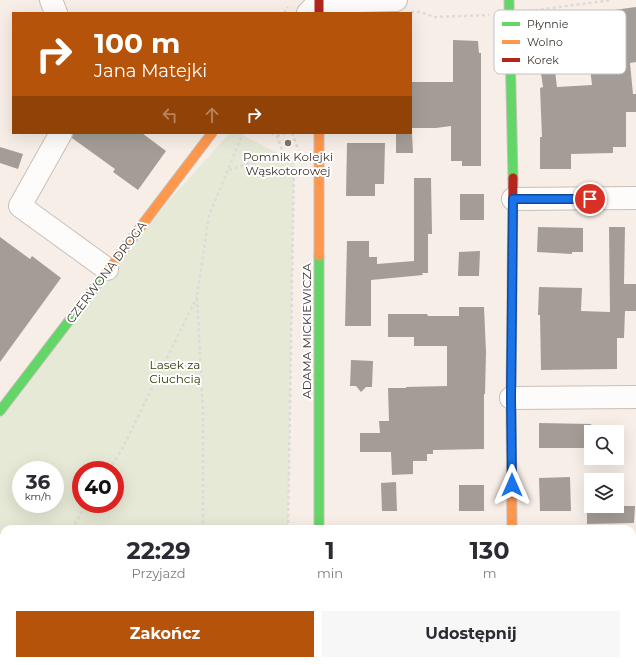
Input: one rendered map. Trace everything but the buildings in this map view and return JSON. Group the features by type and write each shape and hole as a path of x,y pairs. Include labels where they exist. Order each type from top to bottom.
{"street":[{"path":"51,0 56,12"},
{"path":"317,7 396,0"},
{"path":"510,74 513,199 511,398 512,525"},
{"path":"60,134 20,206 107,269"},
{"name":"CZERWONA DROGA","path":"0,411 211,134"},
{"name":"ADAMA MICKIEWICZA","path":"319,134 319,525"},
{"path":"513,199 636,198"},
{"path":"511,398 636,397"}],"path":[{"path":"536,10 612,0"},
{"path":"412,13 421,12 434,17 487,14 494,16"},
{"path":"203,525 203,414 197,296 210,216 243,134"},
{"path":"273,134 277,136 286,160"},
{"path":"277,136 284,134"},
{"path":"288,525 294,162 300,154 292,134"},
{"path":"229,170 252,162 266,160 286,160 294,162"},
{"path":"115,461 122,451 197,296"},
{"path":"74,525 81,513"}],"green space":[{"name":"Lasek za Ciuchcią","path":"229,134 241,134 294,162 288,525 0,525 0,411 107,269"}],"traffic: fast":[{"path":"509,0 509,10"},
{"path":"511,74 513,178"},
{"path":"319,256 319,525"},
{"path":"0,411 107,271"}],"traffic: slow":[{"path":"107,271 211,134"},
{"path":"319,134 319,256"},
{"path":"511,399 512,525"}],"traffic: jam":[{"path":"319,0 319,12"},
{"path":"511,399 513,178"}],"place":[{"name":"Pomnik Kolejki Wąskotorowej","path":"288,143"}],"route":[{"path":"512,485 511,398 513,199 590,199"}]}
